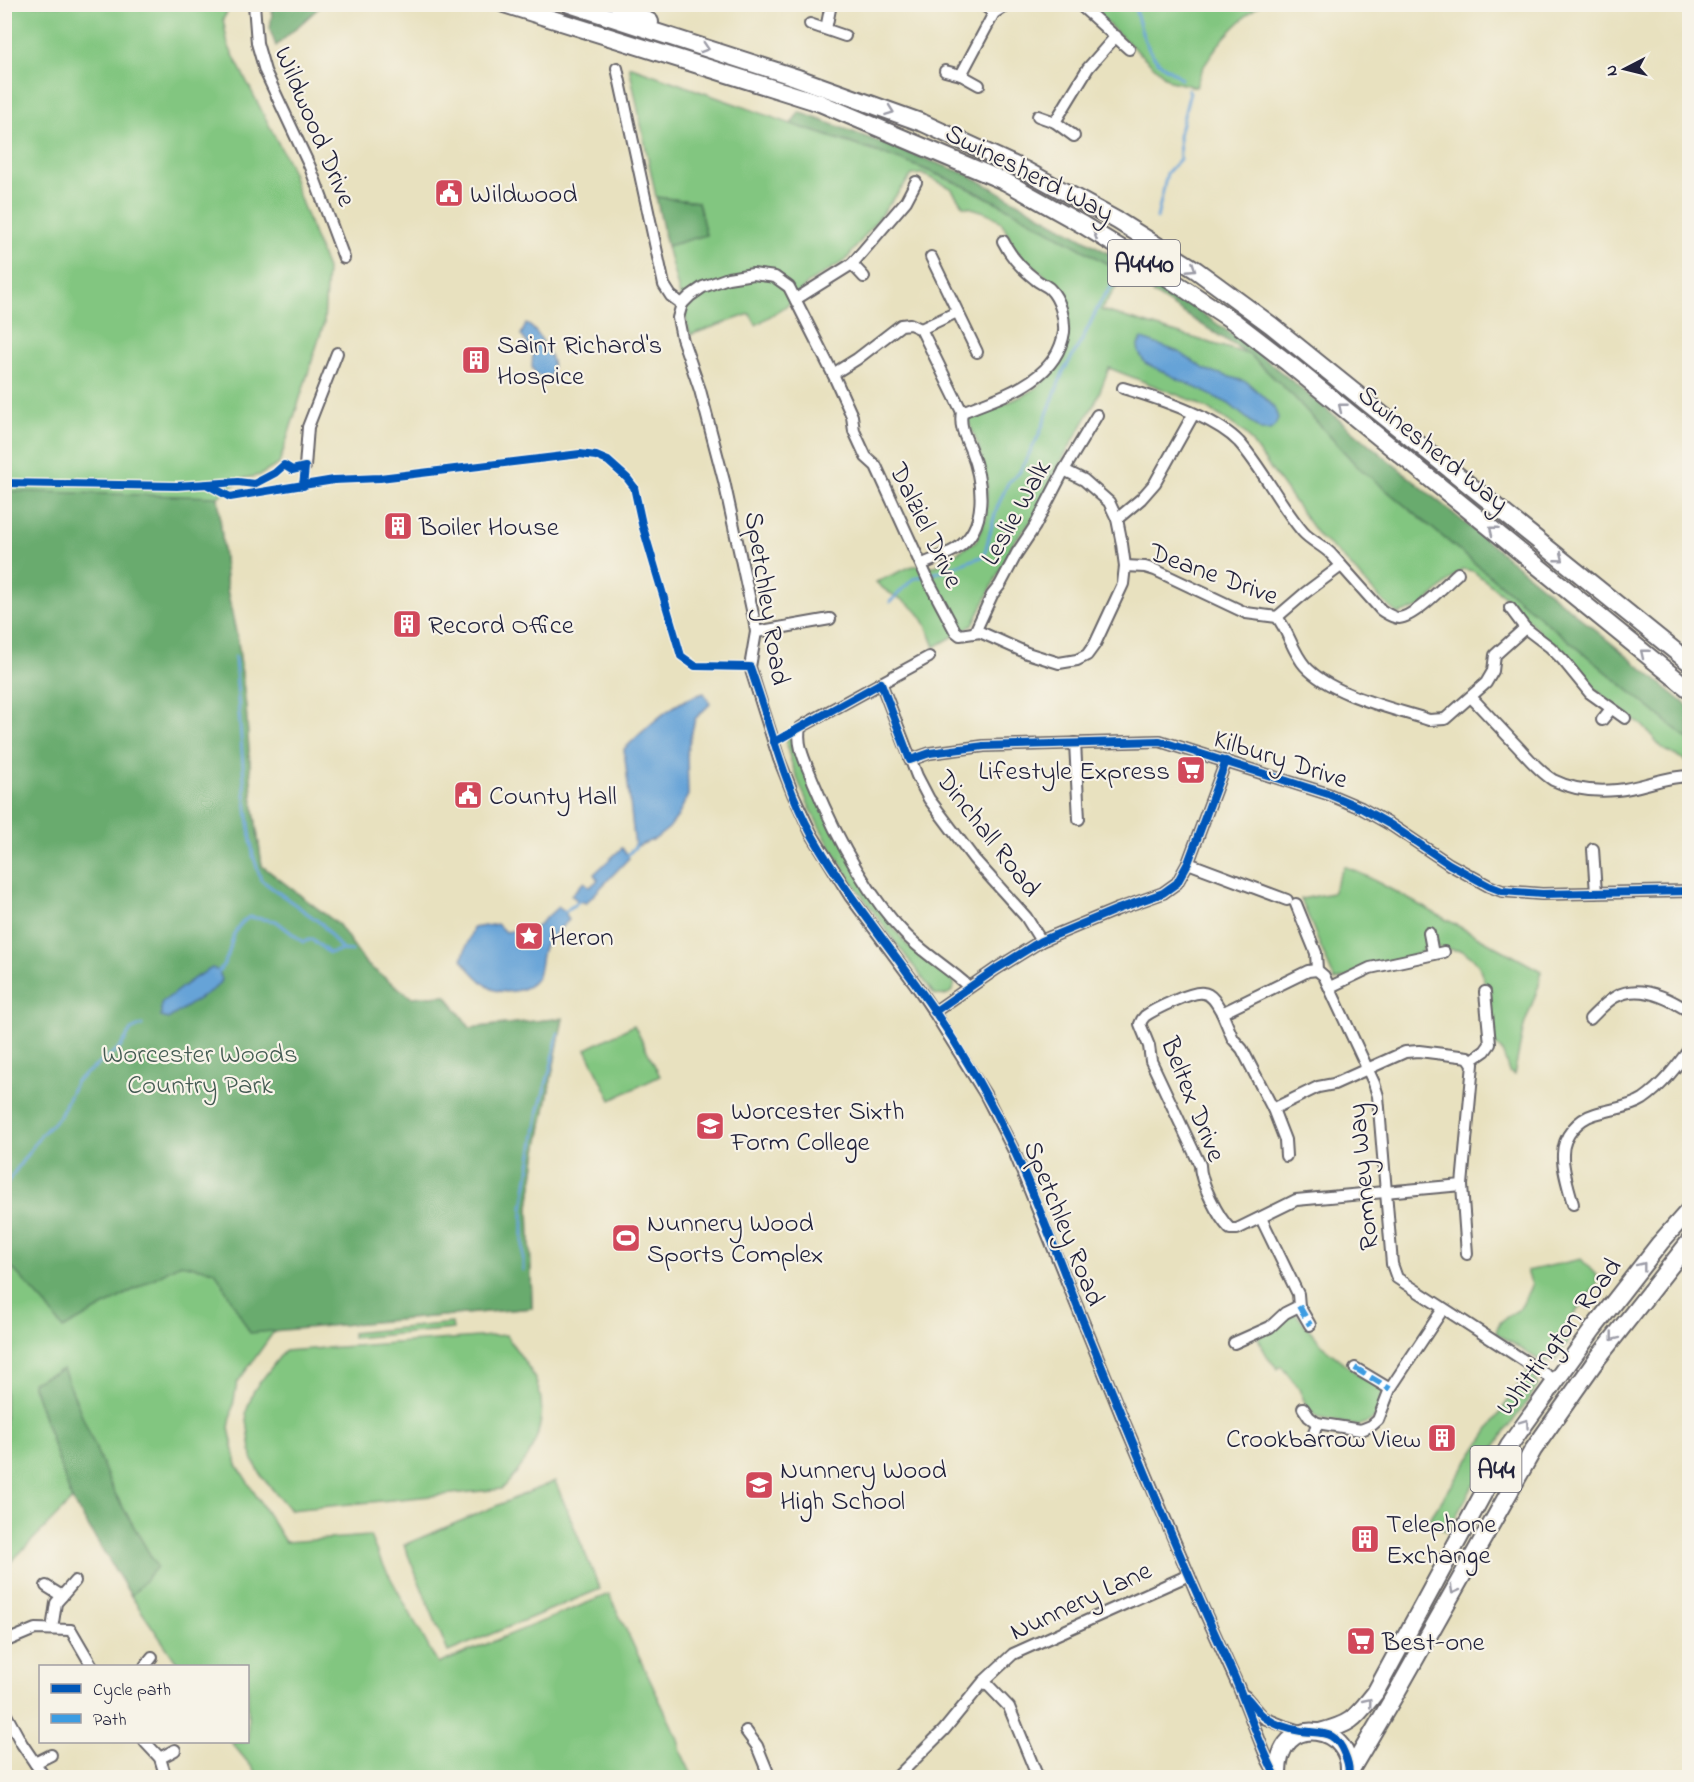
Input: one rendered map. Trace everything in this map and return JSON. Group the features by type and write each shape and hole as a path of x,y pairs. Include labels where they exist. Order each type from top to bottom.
{"main road":[{"name":"Swinesherd Way","path":"504,4 820,103 1006,182 1083,225 1236,323 1689,690"},
{"name":"Swinesherd Way","path":"569,4 795,77 923,123 1025,170 1127,227 1196,270 1271,325 1689,663"},
{"path":"617,4 644,18 674,38"},
{"name":"Whittington Road","path":"1320,1732 1354,1720 1375,1693 1509,1446 1554,1380 1689,1209"},
{"name":"Whittington Road","path":"1348,1776 1533,1450 1597,1359 1689,1241"},
{"path":"1278,1778 1277,1763 1281,1751 1289,1740 1303,1731"},
{"name":"A44","path":"1303,1731 1320,1732 1332,1736 1342,1747 1347,1760 1348,1776"}],"street":[{"path":"826,29 831,4"},
{"path":"982,4 994,14"},
{"path":"961,75 994,14 1008,4"},
{"path":"1079,4 1129,49"},
{"name":"Wildwood Drive","path":"255,6 257,43 265,70 310,167 344,258"},
{"path":"810,24 844,36"},
{"path":"1055,122 1088,68 1116,36"},
{"path":"617,68 664,285 671,296 682,304"},
{"path":"945,71 961,75 979,85"},
{"path":"1038,116 1055,122 1074,136"},
{"path":"796,299 852,264 906,201 916,182"},
{"path":"962,412 1035,379 1050,367 1063,337 1065,324 1061,309 1050,289 1033,278 1010,254 1003,241"},
{"path":"930,257 977,352"},
{"path":"852,264 864,277"},
{"name":"Dalziel Drive","path":"682,304 703,287 728,278 753,274 775,277 789,287 852,416 854,431 866,458 876,466 924,566 929,582 955,631 960,635 980,632 1028,653 1059,663 1077,660 1087,655 1095,644 1123,584 1125,566 1117,519 1109,502 1084,480 1064,470"},
{"name":"Spetchley Road","path":"682,304 678,318 682,338 700,390 724,481 756,632 750,667 779,759 811,833 850,896 934,1012 985,1094 1013,1149 1189,1575 1239,1688 1267,1759 1278,1778"},
{"path":"921,329 957,312"},
{"path":"833,374 857,359 901,325 910,324 921,329 962,412 961,428 972,453 980,484 978,522 970,537 957,549 924,566"},
{"path":"305,467 308,428 337,352"},
{"path":"1123,388 1157,398 1212,422 1237,441 1250,455 1274,493 1305,534 1330,553 1381,610 1398,618 1418,609 1458,573"},
{"name":"Leslie Walk","path":"975,632 992,595 1035,526 1064,470 1097,415"},
{"path":"1117,519 1141,499 1155,483 1194,415"},
{"name":"Deane Drive","path":"1125,566 1155,570 1246,613 1278,617 1291,645 1306,667 1336,689 1429,720 1445,719 1471,698 1490,678 1495,655 1525,627"},
{"path":"1278,617 1341,566"},
{"path":"1510,608 1525,627 1550,647 1590,693 1625,718"},
{"path":"756,632 830,618"},
{"path":"929,657 800,728 799,741 833,827 860,874 904,933 969,987"},
{"name":"Dinchall Road","path":"881,683 910,760 929,799 993,881 1014,901 1041,941"},
{"path":"1471,698 1536,766 1552,779 1570,786 1593,791 1618,790 1646,786 1678,776 1689,776"},
{"path":"1602,720 1611,709"},
{"name":"Kilbury Drive","path":"910,760 930,753 984,746 1160,741 1328,794 1361,808 1449,864 1502,891 1542,894 1689,891"},
{"path":"1075,743 1079,819"},
{"path":"934,1012 1041,941 1171,889 1177,884 1188,863 1226,761"},
{"path":"1593,849 1596,893"},
{"name":"Romney Way","path":"1188,863 1291,902 1316,953 1317,970 1324,976 1330,987 1368,1068 1378,1096 1392,1264 1398,1278 1554,1380"},
{"path":"1330,987 1370,968 1438,953 1429,933"},
{"path":"1286,1156 1285,1140 1273,1109 1242,1049 1233,1040 1222,1013 1308,971 1317,970"},
{"path":"1590,1018 1622,993 1639,991 1666,998 1689,1012"},
{"name":"Beltex Drive","path":"1222,1013 1215,1001 1202,992 1185,997 1144,1017 1140,1024 1149,1046 1151,1061 1200,1165 1200,1174 1223,1222 1230,1229 1237,1229 1296,1200 1461,1185"},
{"path":"1472,1060 1485,1051 1490,1044 1485,992"},
{"path":"1573,1204 1562,1156 1565,1142 1574,1127 1582,1119 1593,1114 1626,1107 1642,1100 1679,1064 1689,1048"},
{"path":"1273,1109 1318,1087 1334,1084 1405,1052 1462,1055 1472,1060"},
{"path":"1467,1254 1461,1185 1472,1060"},
{"path":"1261,1218 1298,1294 1299,1306 1310,1325"},
{"path":"1234,1343 1270,1327 1285,1313 1299,1306"},
{"path":"1303,1408 1309,1417 1317,1422 1353,1430 1366,1429 1378,1420 1389,1389 1443,1309"},
{"path":"1355,1368 1389,1389"},
{"path":"1313,1437 1317,1422"},
{"name":"Nunnery Lane","path":"896,1778 944,1730 984,1681 1004,1662 1030,1645 1189,1575"},
{"path":"52,1629 56,1603 75,1581"},
{"path":"46,1586 62,1596"},
{"path":"4,1642 35,1629 71,1630 91,1665"},
{"path":"984,1681 1009,1707 1038,1778"},
{"name":"Spetchley Road","path":"1239,1688 1264,1718 1303,1731"},
{"path":"4,1711 21,1744 45,1778"},
{"path":"746,1731 757,1746 770,1778"},
{"path":"146,1743 160,1758 166,1778"},
{"path":"160,1758 175,1750"},
{"path":"35,1763 51,1755"}],"green space":[{"path":"273,4 322,5 276,46 270,30"},
{"name":"Worcester Woods Country Park","path":"5,5 232,5 223,19 228,45 290,166 327,269 324,323 279,464 260,475 242,479 218,497 227,590 238,642 246,707 252,795 262,866 339,925 366,964 411,997 446,995 470,1028 563,1018 536,1156 529,1207 532,1308 275,1330 237,1383 229,1428 237,1465 285,1542 370,1536 378,1555 438,1664 609,1594 678,1739 681,1752 693,1777 260,1777 232,1743 249,1743 249,1665 178,1665 131,1596 156,1567 113,1490 32,1383 72,1500 5,1568"},
{"path":"1087,5 1259,5 1230,31 1213,52 1196,87 1170,81"},
{"path":"629,66 791,124 904,161 964,186 1022,215 1125,274 1101,310 1250,355 1294,397 1357,466 1689,740 1689,762 1664,750 1643,726 1604,697 1507,598 1473,571 1462,569 1421,607 1398,614 1331,546 1320,538 1245,433 1193,401 1109,368 1096,401 1059,465 1033,519 1013,543 973,625 935,647 926,625 916,610 876,582 912,566 936,566 976,541 986,518 987,483 978,445 968,421 976,415 1033,390 1054,369 1066,343 1068,329 1063,300 1048,279 1021,256 1000,221 985,212 963,206 951,188 922,174 912,175 846,260 808,283 788,305 756,325 750,314 690,335 667,246 706,235 698,202 656,197"},
{"path":"799,112 969,175 1124,262 1118,270 1042,226 964,186 879,152 791,124"},
{"path":"656,197 698,202 706,235 667,246"},
{"path":"1159,283 1253,349 1689,707 1689,740 1357,466 1294,397 1250,355 1152,293"},
{"name":"Worcester Woods Country Park","path":"4,491 218,497 227,590 238,642 246,707 252,795 262,866 339,925 366,964 411,997 446,995 470,1028 563,1018 536,1156 529,1207 532,1308 250,1333 215,1271 180,1264 63,1329 47,1306 5,1260"},
{"path":"793,735 793,746 891,925 908,946 952,977 954,986 947,994 934,994 841,865 811,809 792,765 786,740"},
{"path":"1344,866 1541,971 1539,985 1524,1026 1514,1075 1509,1072 1502,1051 1494,1043 1489,995 1479,966 1463,951 1426,943 1421,953 1335,981 1301,899 1332,893"},
{"path":"634,1025 660,1076 611,1100 586,1049"},
{"path":"1581,1259 1596,1275 1597,1284 1561,1332 1569,1341 1555,1361 1542,1362 1496,1333 1499,1324 1520,1308 1532,1285 1527,1271"},
{"path":"1296,1314 1326,1349 1363,1378 1384,1389 1373,1420 1358,1426 1315,1416 1307,1407 1298,1387 1281,1366 1278,1369 1268,1358 1258,1338 1291,1315"},
{"path":"452,1323 453,1329 353,1338 352,1333"},
{"path":"506,1335 532,1373 539,1389 541,1420 531,1450 523,1464 502,1489 290,1510 262,1477 252,1458 246,1412 254,1390 284,1351"},
{"path":"63,1369 113,1490 157,1567 131,1596 72,1500 32,1382"},
{"path":"1527,1372 1535,1378 1538,1386 1496,1445 1447,1532 1428,1521"},
{"path":"555,1481 600,1589 448,1652 404,1545"}],"water":[{"path":"526,324 545,345 550,357 552,370 546,377 536,375 532,367 533,351 521,335"},
{"path":"1142,339 1179,352 1206,370 1247,382 1274,407 1278,418 1275,426 1270,430 1261,430 1229,404 1145,363 1139,353 1138,345"},
{"path":"704,693 710,704 695,719 687,752 688,795 678,816 669,828 655,839 635,847 624,749 681,702"},
{"path":"622,848 629,858 586,903 578,901 571,895 584,882 590,887 598,880 594,874"},
{"path":"558,907 565,912 569,920 546,943 538,975 528,986 510,992 492,989 476,976 462,959 473,928 497,924 505,932 535,928"},
{"path":"212,968 219,971 222,980 215,988 168,1019 161,1017 161,1003"}],"waterway":[{"path":"1134,4 1151,52 1162,65 1181,79"},
{"path":"1157,218 1167,173 1180,159 1179,135 1190,92 1188,89"},
{"path":"930,575 984,556 996,510 1008,483 1019,473 1039,435 1063,372 1101,301 1127,265"},
{"path":"890,602 913,579 923,576"},
{"path":"235,657 245,793 253,855 261,880 322,924 342,950"},
{"path":"626,857 636,846"},
{"path":"565,912 580,900"},
{"path":"219,971 228,956 236,930 249,917 276,921 303,942 312,939 329,953 342,950 352,951"},
{"path":"4,1187 41,1135 60,1116 76,1081 120,1048 131,1030 142,1025"},
{"path":"523,1270 523,1208 539,1109 558,1033"}],"marked path":[{"path":"1299,1306 1310,1325"},
{"path":"1355,1368 1390,1389"}],"cycle path":[{"path":"208,485 230,497 334,480 380,478 580,454 596,456 608,461 627,478 634,487 642,524 681,656 695,666 750,667 785,774 812,835 849,892 942,1022 968,1063 1003,1127 1032,1190 1155,1496 1277,1778"},
{"path":"4,483 177,486 238,482 254,484 275,473 284,465 292,470 305,467 303,486"},
{"path":"774,742 881,683 910,760 930,753 984,746 1160,741 1328,794 1361,808 1449,864 1502,891 1542,894 1690,891"},
{"path":"934,1012 1041,941 1163,893 1177,883 1188,863 1226,761"},
{"path":"1247,1698 1263,1716 1278,1725 1327,1734 1332,1737 1337,1741 1346,1758 1349,1769 1348,1778"}],"place":[{"name":"Wildwood","path":"449,193"},
{"name":"Saint Richard's Hospice","path":"476,360"},
{"name":"Boiler House","path":"398,526"},
{"name":"Record Office","path":"407,624"},
{"name":"Lifestyle Express","path":"1191,770"},
{"name":"County Hall","path":"468,795"},
{"name":"Heron","path":"529,936"},
{"name":"Worcester Sixth Form College","path":"710,1126"},
{"name":"Nunnery Wood Sports Complex","path":"626,1238"},
{"name":"Crookbarrow View","path":"1442,1438"},
{"name":"Nunnery Wood High School","path":"759,1485"},
{"name":"Telephone Exchange","path":"1365,1539"},
{"name":"Best-one","path":"1361,1641"}]}
